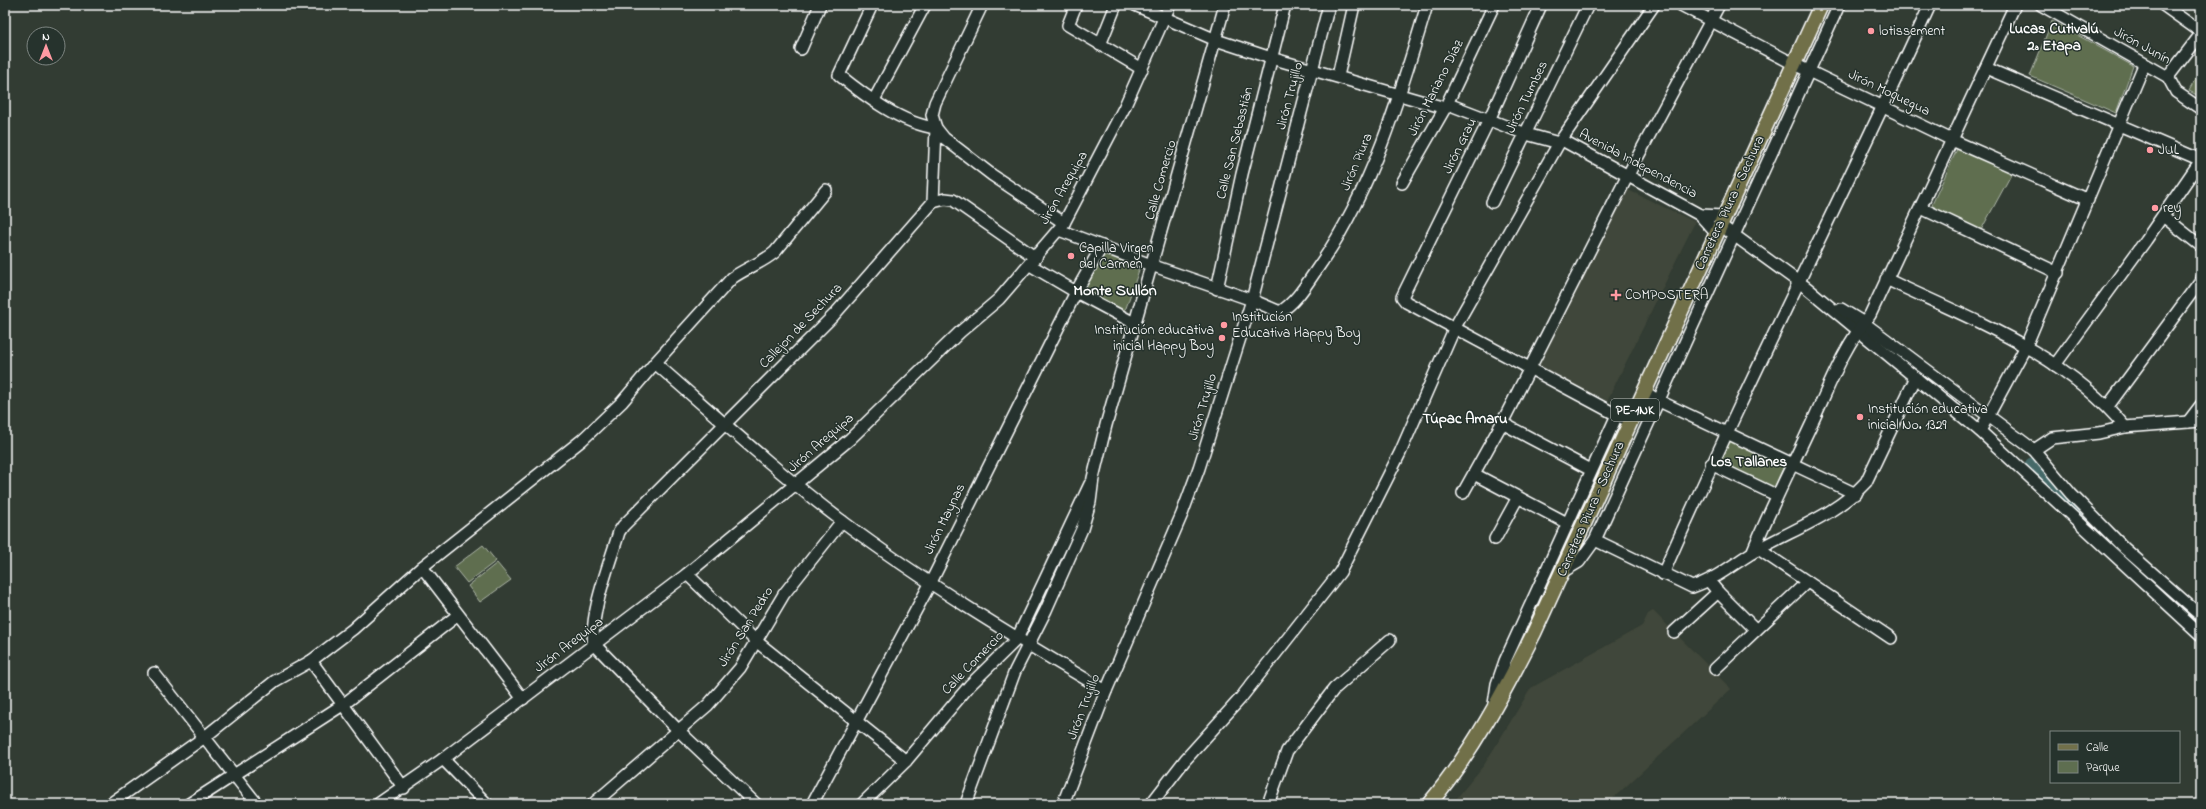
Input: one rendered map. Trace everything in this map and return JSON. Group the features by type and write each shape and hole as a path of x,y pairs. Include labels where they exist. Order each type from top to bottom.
{"main road":[{"name":"Carretera Piura - Sechura","path":"1429,804 1494,710 1530,640 1821,5"}],"street":[{"path":"801,49 820,5"},
{"path":"872,5 839,75 874,100 917,125 936,128 944,138 1061,226 1102,246 1151,265 1252,300"},
{"path":"874,100 925,5"},
{"path":"982,5 935,103 932,115 936,128 933,202 945,199 953,200 1076,292 1136,324"},
{"path":"1076,5 1068,25 1142,69"},
{"path":"1100,45 1116,5"},
{"name":"Avenida Independencia","path":"1135,5 1216,40 1271,58 1400,95 1446,106 1526,134 1560,142 1720,225"},
{"name":"Jirón Arequipa","path":"378,804 404,788 688,574 850,439 960,332 999,299 1033,261 1061,226 1095,167 1142,69 1170,5"},
{"name":"Calle Comercio","path":"966,804 1015,671 1029,646 1082,529 1090,502 1093,478 1106,425 1136,324 1151,265 1225,5"},
{"name":"Calle San Sebastián","path":"1217,289 1242,174 1285,5"},
{"name":"Jirón Trujillo","path":"1063,804 1106,691 1187,501 1252,300 1329,5"},
{"path":"1338,76 1354,5"},
{"name":"Jirón Piura","path":"1252,300 1280,312 1289,306 1307,285 1334,247 1354,209 1400,95 1427,5"},
{"name":"Jirón Mariano Díaz","path":"1402,183 1446,106 1494,5"},
{"name":"Jirón Grau","path":"1455,327 1406,302 1402,298 1489,120 1541,5"},
{"name":"Jirón Tumbes","path":"1492,202 1588,5"},
{"path":"1151,804 1185,760 1240,699 1340,572 1400,454 1455,327 1560,142 1654,5"},
{"name":"Jirón Moquegua","path":"1680,5 1810,72 1952,140 2088,200"},
{"path":"1463,493 1531,368 1628,176 1719,5"},
{"path":"1562,572 1579,562 1595,540 1840,5"},
{"path":"1663,574 1711,464 1803,284 1930,5"},
{"path":"1756,551 1776,495 1794,463 1861,326 1870,315 2014,5"},
{"name":"Jirón Junín","path":"2040,5 2144,65 2168,77 2176,92 2201,109"},
{"path":"2163,5 2201,33 2168,77"},
{"path":"1984,424 2026,346 2058,273 2144,65"},
{"path":"1986,68 2201,160 2163,216 2055,365"},
{"path":"110,804 206,736 275,681 311,661 353,629 422,567 582,440 622,402 655,362 732,278 742,271 767,259 775,252 826,190"},
{"name":"Callejon de Sechura","path":"594,644 593,623 619,532 834,315 933,202"},
{"path":"1921,208 2058,273"},
{"name":"Avenida Independencia","path":"1700,215 1720,225"},
{"path":"2163,216 2201,246"},
{"path":"1720,225 1735,234 1861,326 1984,424 2201,635"},
{"name":"Jirón Maynas","path":"812,804 930,584 1076,292 1102,246"},
{"path":"1886,280 2026,346 2055,365 2108,406 2125,427"},
{"path":"2108,406 2201,280"},
{"path":"1861,326 1916,377 1984,424 2034,450 2071,494 2124,548 2201,616"},
{"path":"1455,327 1630,422"},
{"path":"655,362 796,485 842,521 930,584 1017,639 1106,691"},
{"path":"1595,540 1663,574 1692,586 1708,581 1756,551 1816,521 1856,494 1866,482 1916,377"},
{"path":"1644,391 1659,400 1728,431 1856,494"},
{"path":"2188,422 2201,405"},
{"path":"1494,710 1497,684 1505,661 1617,415"},
{"path":"2034,450 2052,438 2099,433 2125,427 2201,421"},
{"path":"1502,423 1591,470"},
{"path":"1711,464 1776,495"},
{"path":"1474,474 1567,523"},
{"name":"Calle Comercio","path":"862,804 906,761 970,685 1017,639 1060,550 1082,497 1093,478"},
{"path":"1495,539 1518,497"},
{"name":"Jirón San Pedro","path":"593,804 708,705 740,668 784,594 842,521"},
{"path":"1756,551 1807,582 1891,638"},
{"path":"422,567 523,699"},
{"path":"688,574 756,641 906,761"},
{"path":"1708,581 1756,630"},
{"path":"1715,669 1807,582"},
{"path":"1674,632 1718,592"},
{"path":"189,804 344,704 458,615"},
{"path":"1268,804 1287,751 1334,689 1390,640"},
{"path":"594,644 678,730 756,804"},
{"path":"311,661 344,704 404,788"},
{"path":"154,673 206,736 257,804"},
{"path":"443,759 487,804"}],"shaded area":[{"name":"COMPOSTERA","path":"1626,189 1695,222 1607,401 1538,367"},
{"path":"1653,611 1731,689 1607,804 1452,804 1484,765 1531,688 1642,626 1648,614"}],"green space":[{"path":"2052,21 2133,66 2116,113 2030,76"},
{"path":"2201,68 2201,97 2189,91"},
{"path":"1958,147 2012,173 1980,232 1930,209"},
{"path":"1107,254 1139,270 1126,308 1121,312 1084,291 1084,288 1103,255"},
{"path":"1730,436 1786,462 1773,490 1718,464"},
{"path":"483,545 496,561 467,583 454,567"},
{"path":"497,563 511,580 480,602 468,586"}],"waterway":[{"path":"2032,465 2121,555 2201,623"}],"place":[{"name":"lotissement","path":"1871,31"},
{"name":"JUL","path":"2150,150"},
{"name":"rey","path":"2155,208"},
{"name":"Capilla Virgen del Carmen","path":"1071,256"},
{"name":"COMPOSTERA","path":"1616,295"},
{"name":"Institución Educativa Happy Boy","path":"1224,325"},
{"name":"Institución educativa inicial Happy Boy","path":"1222,338"},
{"name":"Institución educativa inicial No. 1329","path":"1860,417"}],"district":[{"name":"Lucas Cutivalú 2ª Etapa","path":"2054,38"},
{"name":"Monte Sullón","path":"1115,291"},
{"name":"Túpac Amaru","path":"1465,419"},
{"name":"Los Tallanes","path":"1749,462"}]}
